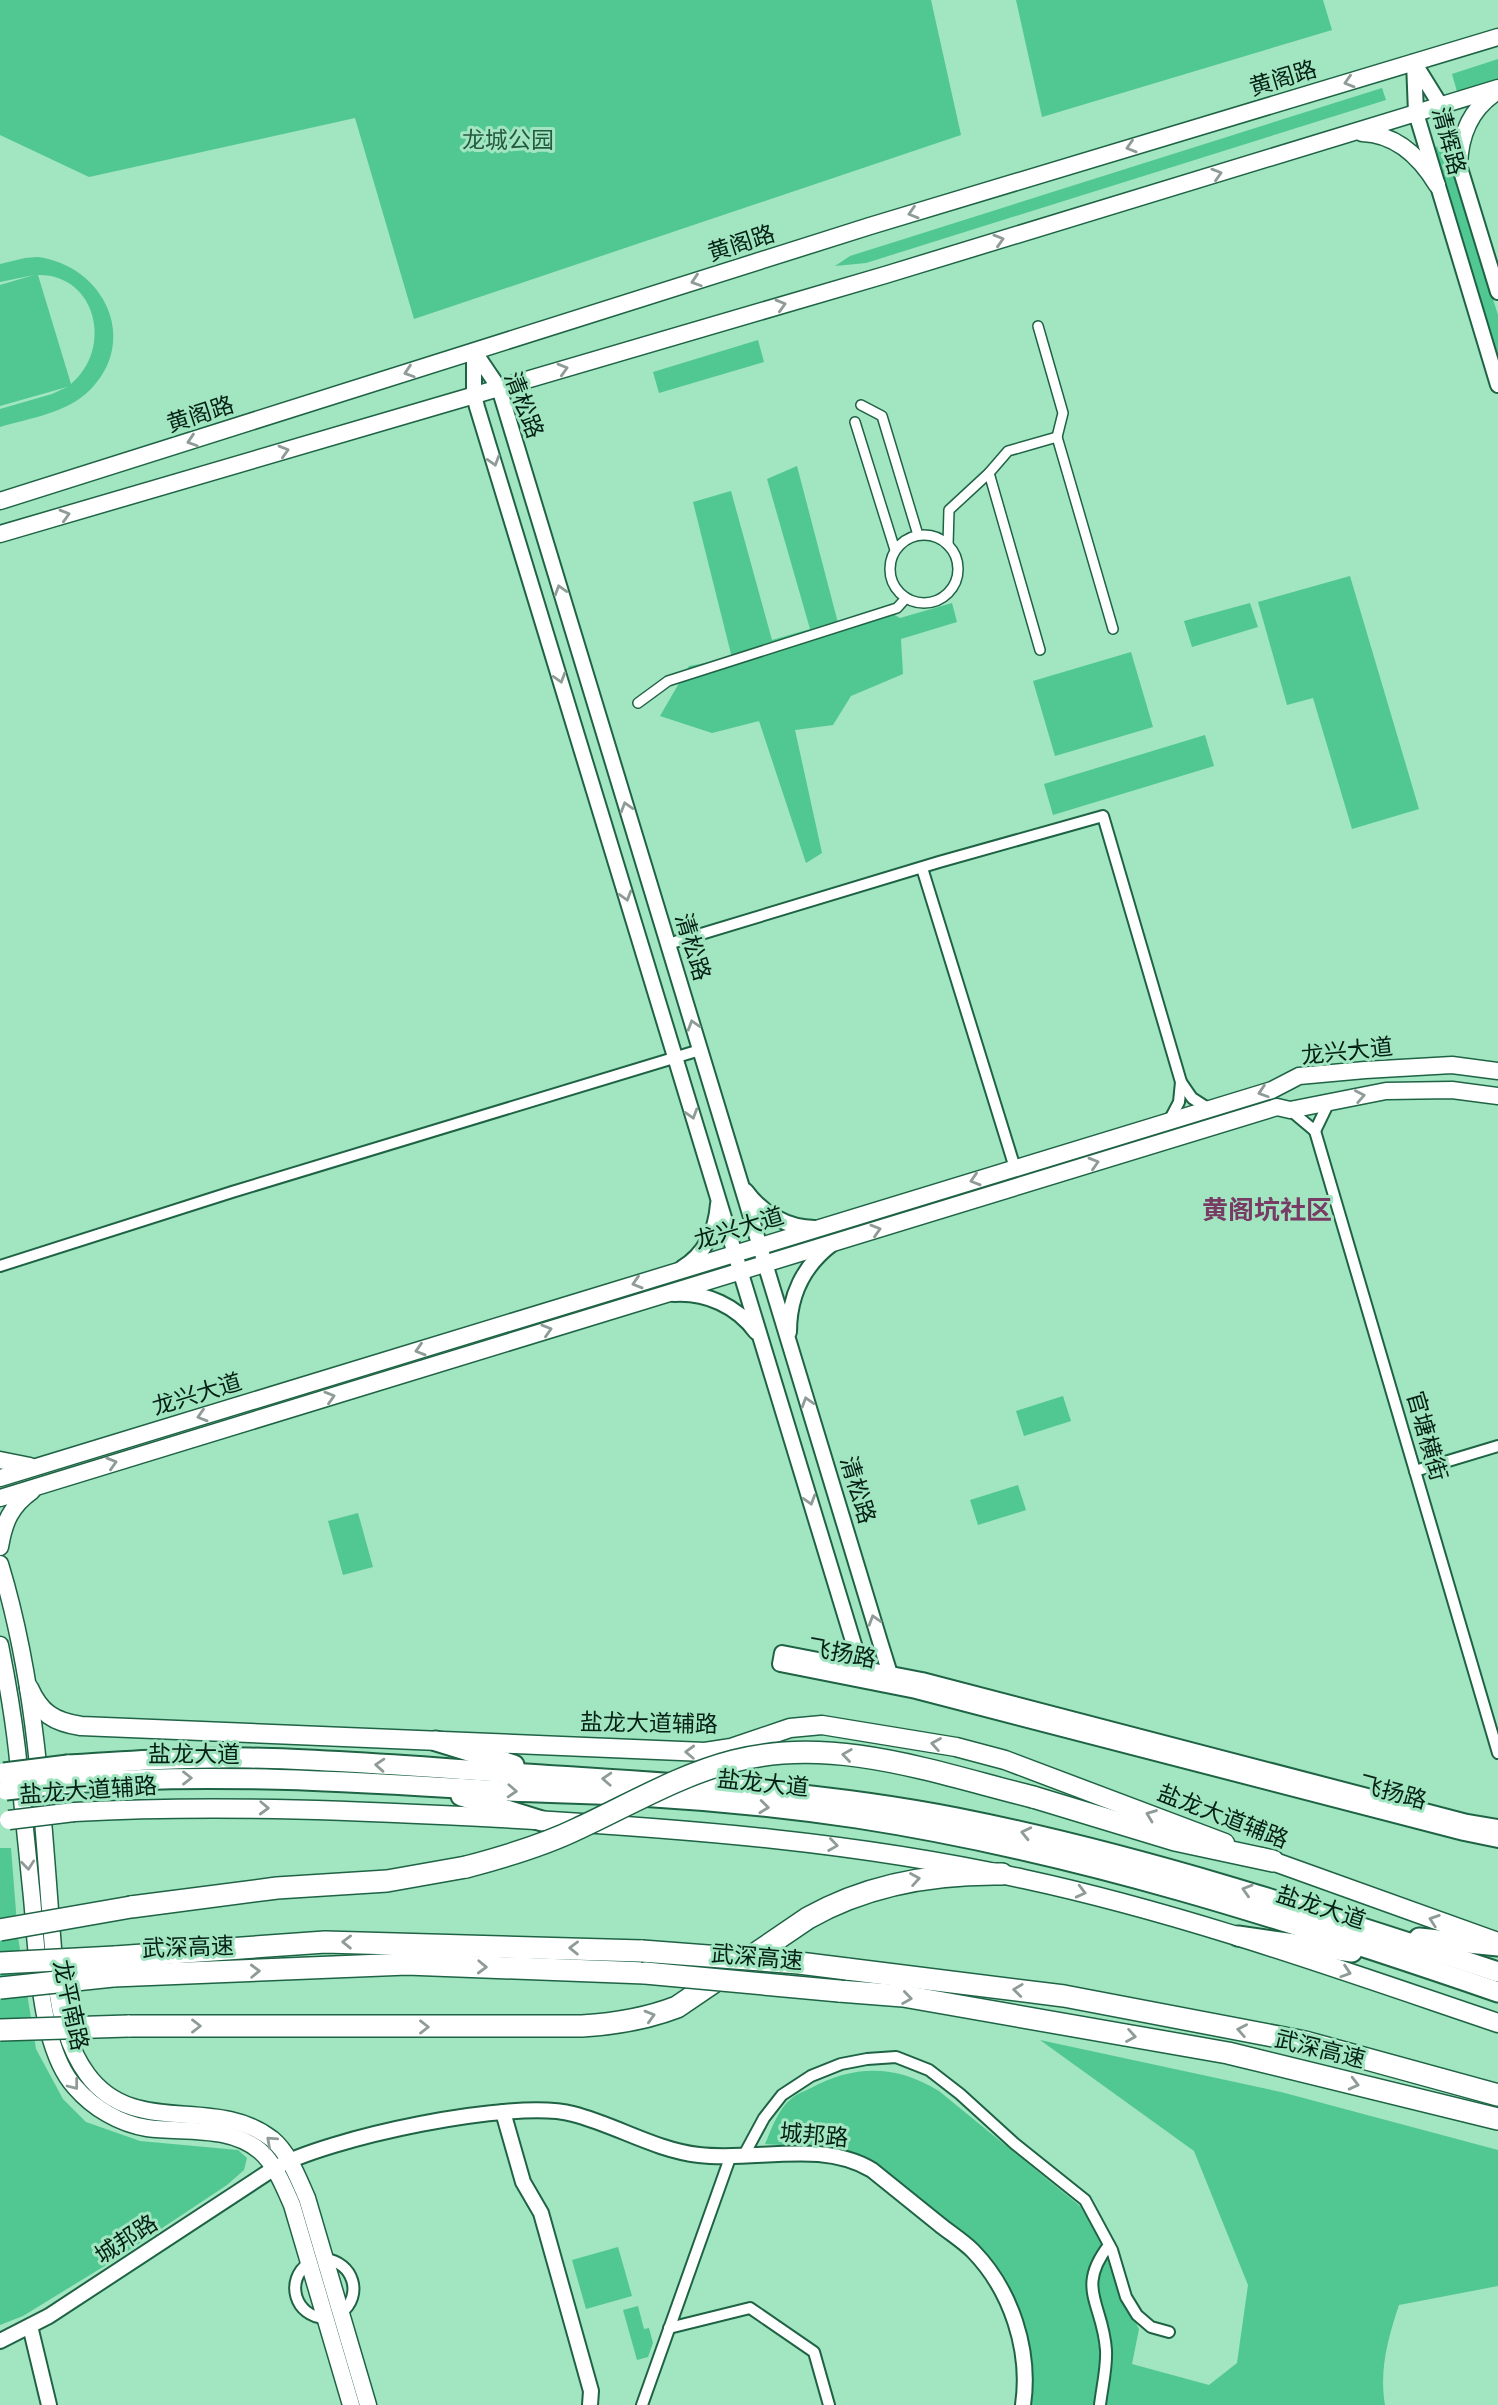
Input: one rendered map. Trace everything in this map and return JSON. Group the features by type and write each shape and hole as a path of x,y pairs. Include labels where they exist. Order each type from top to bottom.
{"highway":[{"path":"436,1741 545,1775"},
{"path":"0,1930 131,1907 277,1888 387,1881 466,1867 545,1843 711,1768 768,1755 797,1752 866,1757 1032,1797 1175,1840 1273,1861"},
{"name":"盐龙大道","path":"2,1782 247,1758 774,1791 956,1818 1175,1870 1291,1903 1498,1972"},
{"name":"盐龙大道","path":"69,1774 326,1780 653,1797 800,1811 918,1829 1147,1880 1288,1921 1498,1992"},
{"path":"426,1786 542,1821"},
{"path":"0,2030 128,2026 582,2026 630,2021 655,2016 677,2007 808,1918 861,1893 928,1877 964,1873 1002,1874"},
{"path":"1381,1933 1498,1944"},
{"path":"1238,1936 1402,1959"},
{"name":"武深高速","path":"0,1987 114,1967 325,1942 642,1951 799,1963 1064,1996 1292,2040 1498,2095"},
{"name":"武深高速","path":"0,1963 114,1967 407,1964 645,1973 903,1996 1228,2053 1498,2119"}],"main road":[{"name":"黄阁路","path":"0,502 870,226 1498,37"},
{"path":"0,534 885,275 1498,90"},
{"path":"1460,165 1464,130 1481,104 1498,90"},
{"path":"1352,133 1379,135 1405,148 1417,157 1437,185"},
{"name":"龙兴大道","path":"0,1478 1272,1090 1299,1076 1452,1065 1498,1071"},
{"name":"龙兴大道","path":"0,1497 1277,1107 1290,1110 1386,1091 1452,1090 1498,1096"},
{"path":"63,1459 68,1477"},
{"path":"0,1460 25,1466 43,1465"},
{"path":"0,1549 9,1514 18,1502 49,1483"},
{"name":"龙平南路","path":"0,1549 1,1567 29,1688 56,1970 62,2016 76,2057 101,2090 127,2105 154,2113 224,2117 250,2126 274,2140 288,2160 300,2202"},
{"name":"龙平南路","path":"0,1645 16,1748 46,2020 57,2054 73,2085 90,2102 120,2121 146,2128 218,2133 241,2139 261,2152 300,2202"},
{"name":"盐龙大道辅路","path":"29,1688 44,1713 54,1719 81,1726 705,1752 731,1748 790,1728 837,1726 956,1747 1005,1760 1498,1944"},
{"name":"盐龙大道辅路","path":"4,1820 74,1812 248,1808 410,1813 683,1829 804,1841 920,1858 1002,1874 1168,1914 1498,2022"},
{"path":"300,2202 333,2316 351,2405"},
{"path":"333,2316 368,2405"}],"street":[{"name":"清辉路","path":"1414,62 1441,106 1498,292"},
{"name":"清辉路","path":"1414,62 1416,113 1498,384"},
{"path":"1038,326 1063,413 1057,437 1113,629"},
{"name":"清松路","path":"474,351 499,388 790,1344 889,1679"},
{"name":"清松路","path":"474,351 474,395 863,1675"},
{"path":"861,405 882,415 918,535"},
{"path":"855,422 895,550"},
{"path":"948,545 949,510 989,473 1008,451 1057,437"},
{"path":"989,473 1040,650"},
{"path":"918,535 934,536 948,545 957,558 959,569 957,581 942,599 919,603 906,597 892,583 890,571 895,550 902,542 918,535"},
{"path":"638,703 668,681 897,608 906,597"},
{"path":"668,944 1103,816 1181,1082 1192,1098 1209,1109"},
{"path":"922,868 1015,1168"},
{"path":"0,1266 232,1192 700,1050"},
{"path":"1169,1121 1179,1102 1181,1082"},
{"path":"1290,1110 1315,1131 1329,1102"},
{"name":"官塘横街","path":"1315,1131 1498,1753"},
{"path":"741,1184 752,1200 779,1219 791,1225 820,1228"},
{"path":"677,1271 690,1264 707,1242 716,1221 718,1199"},
{"path":"790,1344 791,1312 799,1282 818,1255 834,1242"},
{"path":"665,1294 695,1294 726,1305 748,1322 763,1345"},
{"path":"1415,1471 1498,1446"},
{"name":"飞扬路","path":"863,1675 782,1653 780,1664 889,1679 1498,1840"},
{"name":"飞扬路","path":"889,1679 922,1680 1495,1825"},
{"path":"642,2405 738,2155 782,2095 811,2076 841,2064 867,2059 896,2057 929,2070 960,2094 1014,2144 1085,2200 1110,2245 1126,2297 1137,2315 1151,2327 1168,2332"},
{"name":"城邦路","path":"0,2341 73,2301 273,2169 304,2153 403,2128 503,2112 557,2110 667,2148 700,2155 818,2154 857,2161 872,2170 971,2249 1000,2287 1021,2341 1023,2405"},
{"path":"503,2112 523,2182 541,2213 591,2391 590,2405"},
{"path":"1100,2405 1106,2369 1106,2348 1091,2279 1097,2261 1110,2245"},
{"path":"317,2261 340,2263 353,2280 352,2300 333,2316"},
{"path":"669,2329 750,2308 814,2352 829,2405"},
{"path":"30,2326 49,2405"}],"green space":[{"name":"龙城公园","path":"0,0 931,0 961,135 414,319 355,118 89,177 0,135"},
{"path":"1016,0 1323,0 1332,30 1042,117"},
{"path":"1498,59 1498,82 1458,95 1452,74"},
{"path":"1382,88 1386,100 866,263 835,266 850,256"},
{"path":"1444,145 1498,315 1498,364 1432,148"},
{"path":"38,257 61,263 81,275 97,290 108,308 113,328 112,349 105,370 81,398 48,414 0,427 0,409 67,387 0,406 0,285 34,275 0,282 0,264","holes":["38,275 58,278 74,287 85,300 95,333 92,352 84,369 71,384"]},
{"path":"758,340 764,362 659,393 653,372"},
{"path":"797,466 838,623 886,610 900,618 952,603 957,622 901,639 903,674 851,696 833,725 795,730 822,853 806,863 759,721 712,733 660,716 689,666 732,658 693,502 731,491 772,640 810,629 767,479"},
{"path":"1350,576 1419,809 1352,829 1313,698 1287,705 1258,602"},
{"path":"1250,603 1258,627 1192,647 1184,621"},
{"path":"1131,652 1153,727 1055,756 1033,681"},
{"path":"1205,735 1214,766 1053,815 1044,784"},
{"path":"1063,1396 1071,1421 1024,1436 1016,1411"},
{"path":"1018,1485 1026,1510 978,1525 970,1500"},
{"path":"358,1513 373,1567 343,1575 328,1521"},
{"path":"0,1848 11,1848 18,1937 36,2049 63,2099 86,2122 140,2141 238,2150 247,2158 244,2170 227,2185 111,2262 23,2316 0,2325"},
{"path":"1040,2040 1281,2092 1498,2150 1498,2286 1399,2305 1386,2354 1383,2379 1385,2405 1029,2405 1014,2300 933,2210 868,2160 824,2148 765,2144 787,2102 827,2080 876,2071 892,2072 923,2082 939,2091 1080,2206 1102,2242 1116,2284 1139,2329 1132,2364 1209,2385 1237,2363 1248,2285 1194,2151"},
{"path":"618,2247 632,2296 586,2309 572,2260"},
{"path":"638,2306 644,2329 649,2328 653,2343 648,2357 637,2360 623,2310"}],"district":[{"name":"黄阁坑社区","path":"1267,1210"}]}
